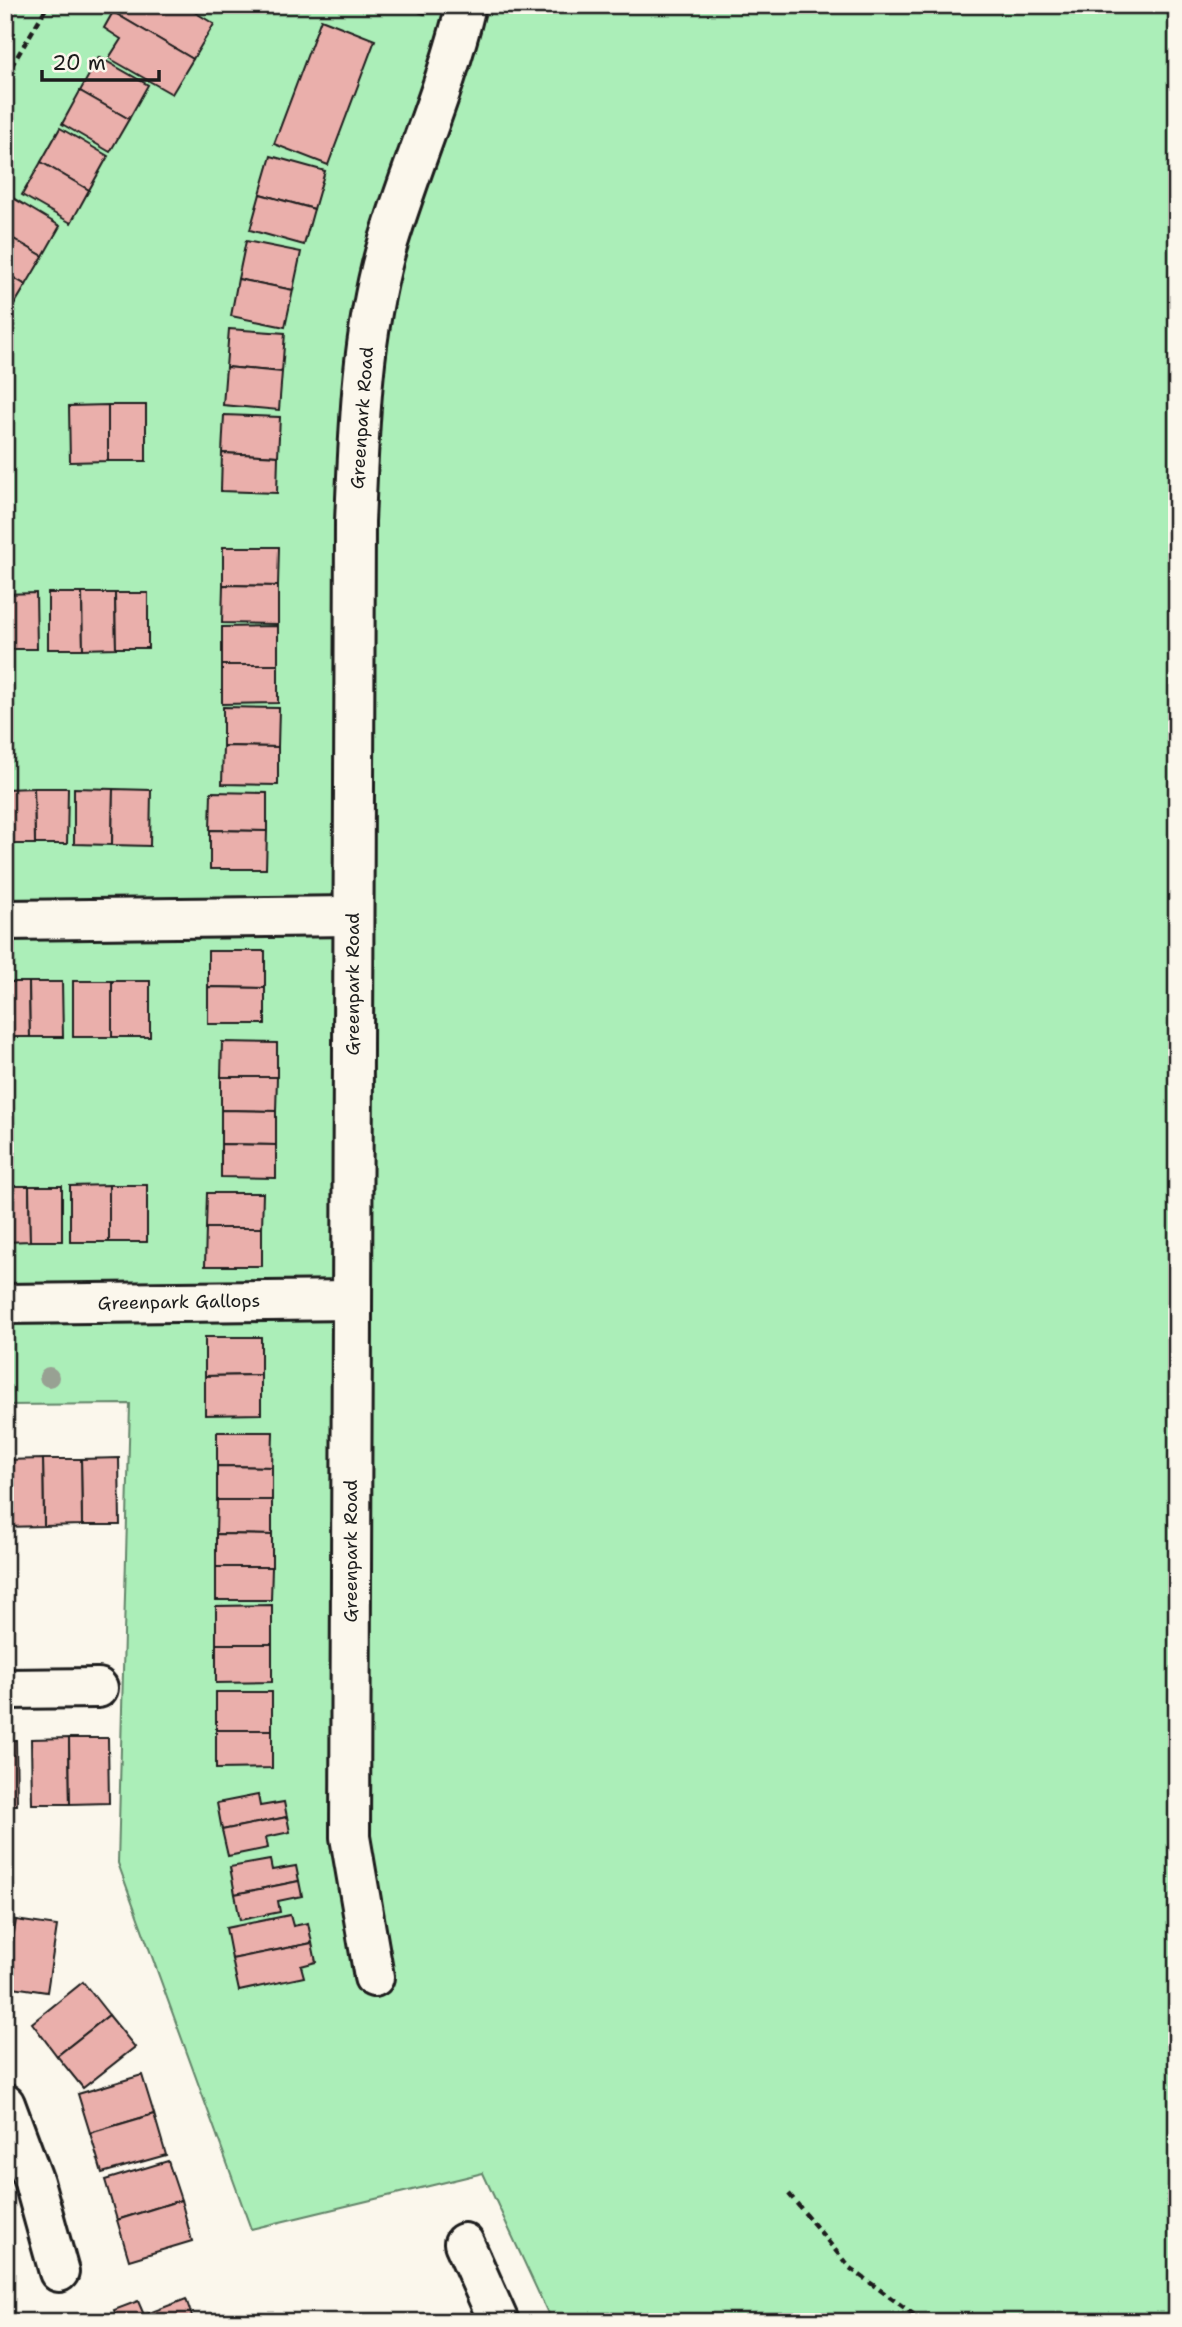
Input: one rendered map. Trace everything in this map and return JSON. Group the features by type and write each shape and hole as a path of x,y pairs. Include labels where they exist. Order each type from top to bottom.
{"street":[{"name":"Greenpark Road","path":"374,1977 350,1837 355,523 360,406 366,348 385,254 445,80 466,5"},
{"path":"5,920 354,916"},
{"name":"Greenpark Gallops","path":"5,1304 352,1300"},
{"path":"5,1689 97,1688"},
{"path":"5,2104 34,2182 59,2272"},
{"path":"464,2243 499,2322"}],"path":[{"path":"5,76 48,5"},
{"path":"789,2194 850,2268 924,2322"}],"green space":[{"path":"5,5 1177,5 1177,2322 552,2322 483,2173 251,2229 118,1863 130,1404 5,1405"}],"building":[{"path":"117,5 183,5 214,24 193,59 113,12"},
{"path":"113,12 193,59 172,94 109,58 121,39 104,28"},
{"path":"321,19 375,40 328,165 274,144"},
{"path":"99,57 148,85 129,119 80,91"},
{"path":"80,91 129,119 110,152 62,124"},
{"path":"60,128 108,156 89,190 41,162"},
{"path":"271,156 325,171 314,209 260,194"},
{"path":"41,162 89,190 71,223 22,195"},
{"path":"260,194 314,209 304,245 250,230"},
{"path":"13,198 60,226 43,256 5,234 5,211"},
{"path":"5,234 43,256 26,285 5,273"},
{"path":"246,241 301,252 293,290 238,279"},
{"path":"5,273 26,285 8,315 5,313"},
{"path":"238,279 293,290 285,327 231,316"},
{"path":"229,329 285,333 282,372 226,367"},
{"path":"226,367 282,372 279,410 223,405"},
{"path":"108,405 146,405 146,461 108,461"},
{"path":"108,405 108,461 70,462 69,406"},
{"path":"224,415 280,417 278,456 222,453"},
{"path":"222,453 278,456 277,493 221,491"},
{"path":"223,547 279,547 278,586 223,585"},
{"path":"223,585 278,586 278,624 222,623"},
{"path":"36,593 37,649 5,649 5,594"},
{"path":"48,593 82,593 83,649 48,649"},
{"path":"82,593 115,593 116,648 83,649"},
{"path":"115,593 148,593 148,648 116,648"},
{"path":"278,626 278,665 222,665 222,627"},
{"path":"222,665 278,665 278,703 222,704"},
{"path":"223,707 279,708 278,747 223,746"},
{"path":"223,746 278,747 278,785 222,784"},
{"path":"34,788 68,788 67,844 35,844"},
{"path":"34,788 35,844 5,844 5,789"},
{"path":"74,788 113,789 112,845 74,844"},
{"path":"113,789 151,790 150,846 112,845"},
{"path":"211,792 267,793 267,831 210,830"},
{"path":"210,830 267,831 266,869 210,869"},
{"path":"208,951 265,951 265,988 208,987"},
{"path":"73,981 112,981 112,1037 73,1037"},
{"path":"112,981 150,981 150,1037 112,1037"},
{"path":"5,982 29,982 30,1037 5,1037"},
{"path":"29,982 62,982 63,1037 30,1037"},
{"path":"208,987 265,988 265,1024 208,1024"},
{"path":"222,1042 277,1043 277,1077 221,1077"},
{"path":"221,1077 277,1077 276,1111 221,1110"},
{"path":"221,1110 276,1111 276,1145 221,1144"},
{"path":"221,1144 276,1145 276,1178 221,1177"},
{"path":"109,1185 109,1242 70,1242 70,1186"},
{"path":"109,1185 147,1185 147,1242 109,1242"},
{"path":"5,1186 29,1186 30,1241 5,1242"},
{"path":"29,1186 62,1186 62,1241 30,1241"},
{"path":"207,1193 263,1193 262,1228 206,1228"},
{"path":"206,1228 262,1228 262,1266 205,1266"},
{"path":"205,1337 261,1337 261,1375 205,1376"},
{"path":"261,1375 261,1414 205,1415 205,1376"},
{"path":"217,1432 273,1432 272,1467 217,1466"},
{"path":"119,1458 120,1525 82,1525 81,1459"},
{"path":"43,1459 81,1459 82,1525 44,1526"},
{"path":"43,1459 44,1526 5,1527 5,1460"},
{"path":"217,1466 272,1467 272,1500 217,1500"},
{"path":"217,1500 272,1500 272,1535 216,1534"},
{"path":"216,1534 272,1535 272,1567 216,1567"},
{"path":"216,1567 272,1567 271,1600 216,1600"},
{"path":"272,1605 272,1644 216,1644 216,1606"},
{"path":"216,1644 272,1644 272,1682 216,1683"},
{"path":"216,1692 272,1692 272,1730 216,1730"},
{"path":"216,1730 272,1730 272,1768 216,1769"},
{"path":"69,1738 70,1804 32,1804 31,1739"},
{"path":"69,1738 108,1738 109,1803 70,1804"},
{"path":"5,1740 16,1740 17,1805 5,1805"},
{"path":"258,1795 260,1806 284,1802 287,1817 222,1830 217,1803"},
{"path":"287,1817 290,1832 266,1837 268,1848 228,1856 222,1830"},
{"path":"270,1860 272,1870 296,1866 299,1881 235,1894 230,1867"},
{"path":"299,1881 302,1896 278,1901 280,1912 240,1920 235,1894"},
{"path":"290,1915 293,1926 308,1923 312,1943 232,1959 226,1928"},
{"path":"5,1918 16,1920 6,1986 5,1986"},
{"path":"16,1920 57,1926 47,1992 6,1986"},
{"path":"312,1943 316,1962 301,1966 304,1977 239,1991 232,1959"},
{"path":"83,1982 109,2015 57,2056 32,2023"},
{"path":"109,2015 135,2047 83,2088 57,2056"},
{"path":"142,2075 154,2114 90,2133 78,2094"},
{"path":"154,2114 166,2155 102,2173 90,2133"},
{"path":"168,2161 181,2200 117,2220 105,2180"},
{"path":"181,2200 192,2241 129,2260 117,2220"},
{"path":"186,2299 194,2322 118,2322 114,2310 138,2301 144,2315"}]}
